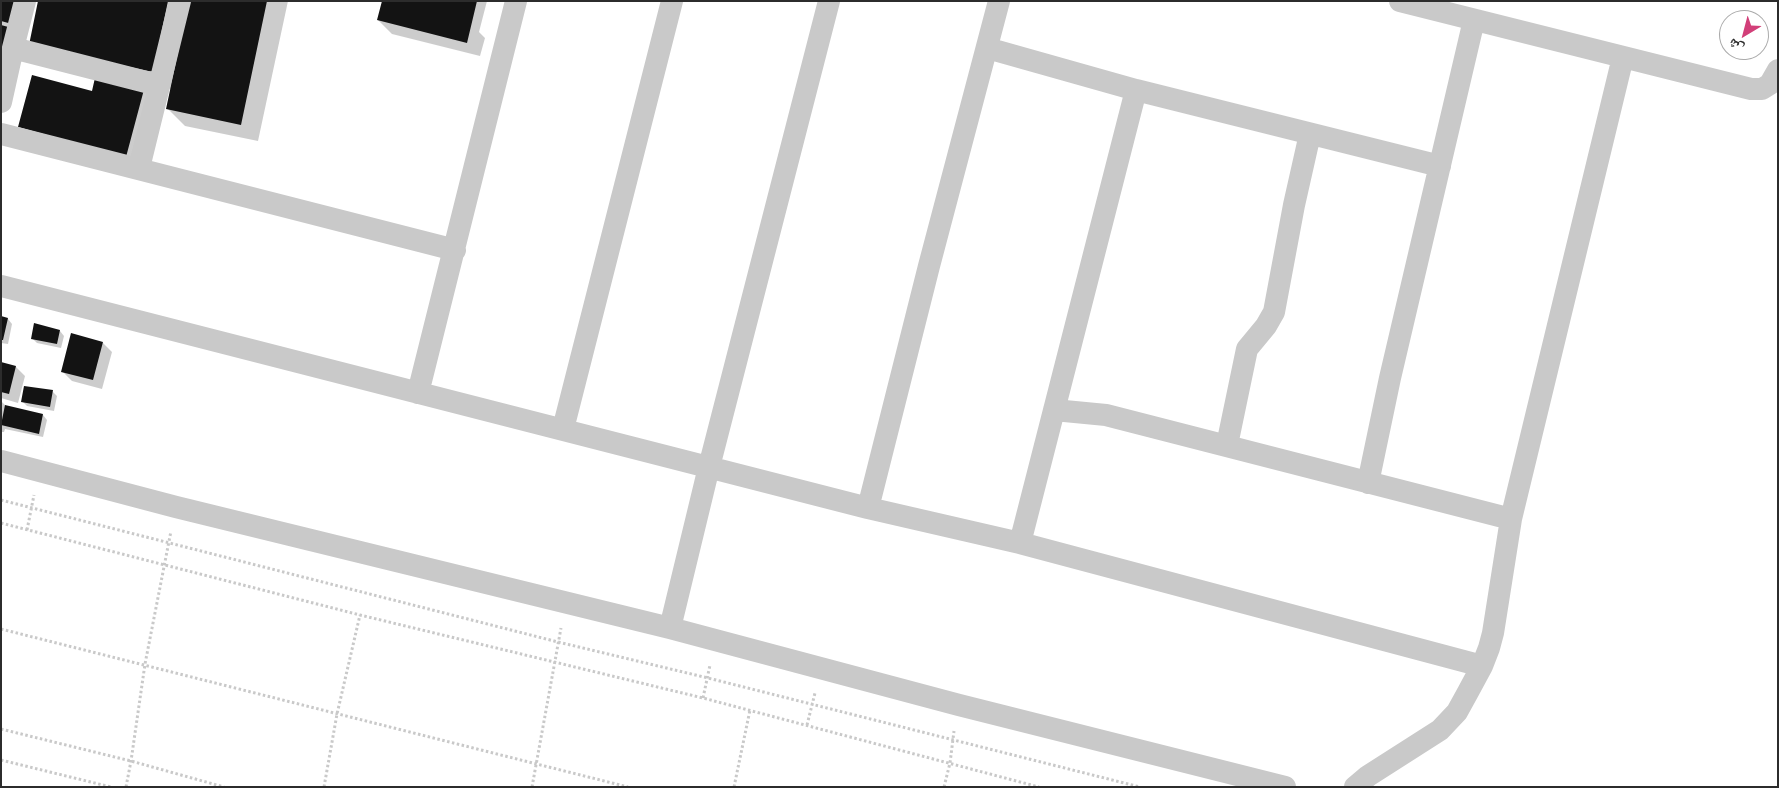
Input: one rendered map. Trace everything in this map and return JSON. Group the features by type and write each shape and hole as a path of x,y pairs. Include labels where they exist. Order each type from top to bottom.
{"street":[{"path":"1,102 26,1"},
{"path":"139,168 180,1"},
{"path":"418,393 516,1"},
{"path":"562,429 672,1"},
{"path":"670,628 709,467 829,1"},
{"path":"868,508 999,1"},
{"path":"1400,1 1751,89 1762,89 1770,84 1778,70"},
{"path":"1368,483 1390,378 1474,20"},
{"path":"13,48 146,82 159,83"},
{"path":"986,48 1136,90 1440,166"},
{"path":"1355,787 1368,776 1440,730 1457,712 1482,666 1493,633 1511,519 1623,57"},
{"path":"1020,543 1136,90"},
{"path":"1,134 455,250"},
{"path":"1227,445 1247,349 1266,326 1274,312 1294,205 1310,134"},
{"path":"1,286 868,508 1020,543 1482,666"},
{"path":"1054,410 1106,415 1511,519"},
{"path":"1,461 670,628 959,706 1285,787"}],"path":[{"path":"27,530 39,470"},
{"path":"1,500 558,642 1140,787"},
{"path":"126,787 144,664 176,506"},
{"path":"1,523 360,615 703,698 1039,787"},
{"path":"532,787 565,602"},
{"path":"324,787 337,714 360,615"},
{"path":"1,629 628,787"},
{"path":"703,698 715,640"},
{"path":"807,725 821,668"},
{"path":"944,787 950,763 959,706"},
{"path":"734,787 750,710"},
{"path":"1,729 131,761 224,787"},
{"path":"1,760 111,787"}],"building":[{"path":"1,1 17,1 12,24 1,21"},
{"path":"38,1 168,1 153,72 29,45"},
{"path":"189,1 267,1 241,125 166,109"},
{"path":"382,1 477,1 467,43 377,20"},
{"path":"1,25 12,28 1,55"},
{"path":"97,69 146,82 126,157 18,127 32,75 92,91"},
{"path":"1,316 8,318 3,340 1,340"},
{"path":"34,323 60,330 57,344 31,339"},
{"path":"71,333 103,342 93,380 61,372"},
{"path":"1,362 16,366 9,394 1,392"},
{"path":"24,386 53,390 50,407 21,402"},
{"path":"5,405 43,414 39,434 1,425"}]}
